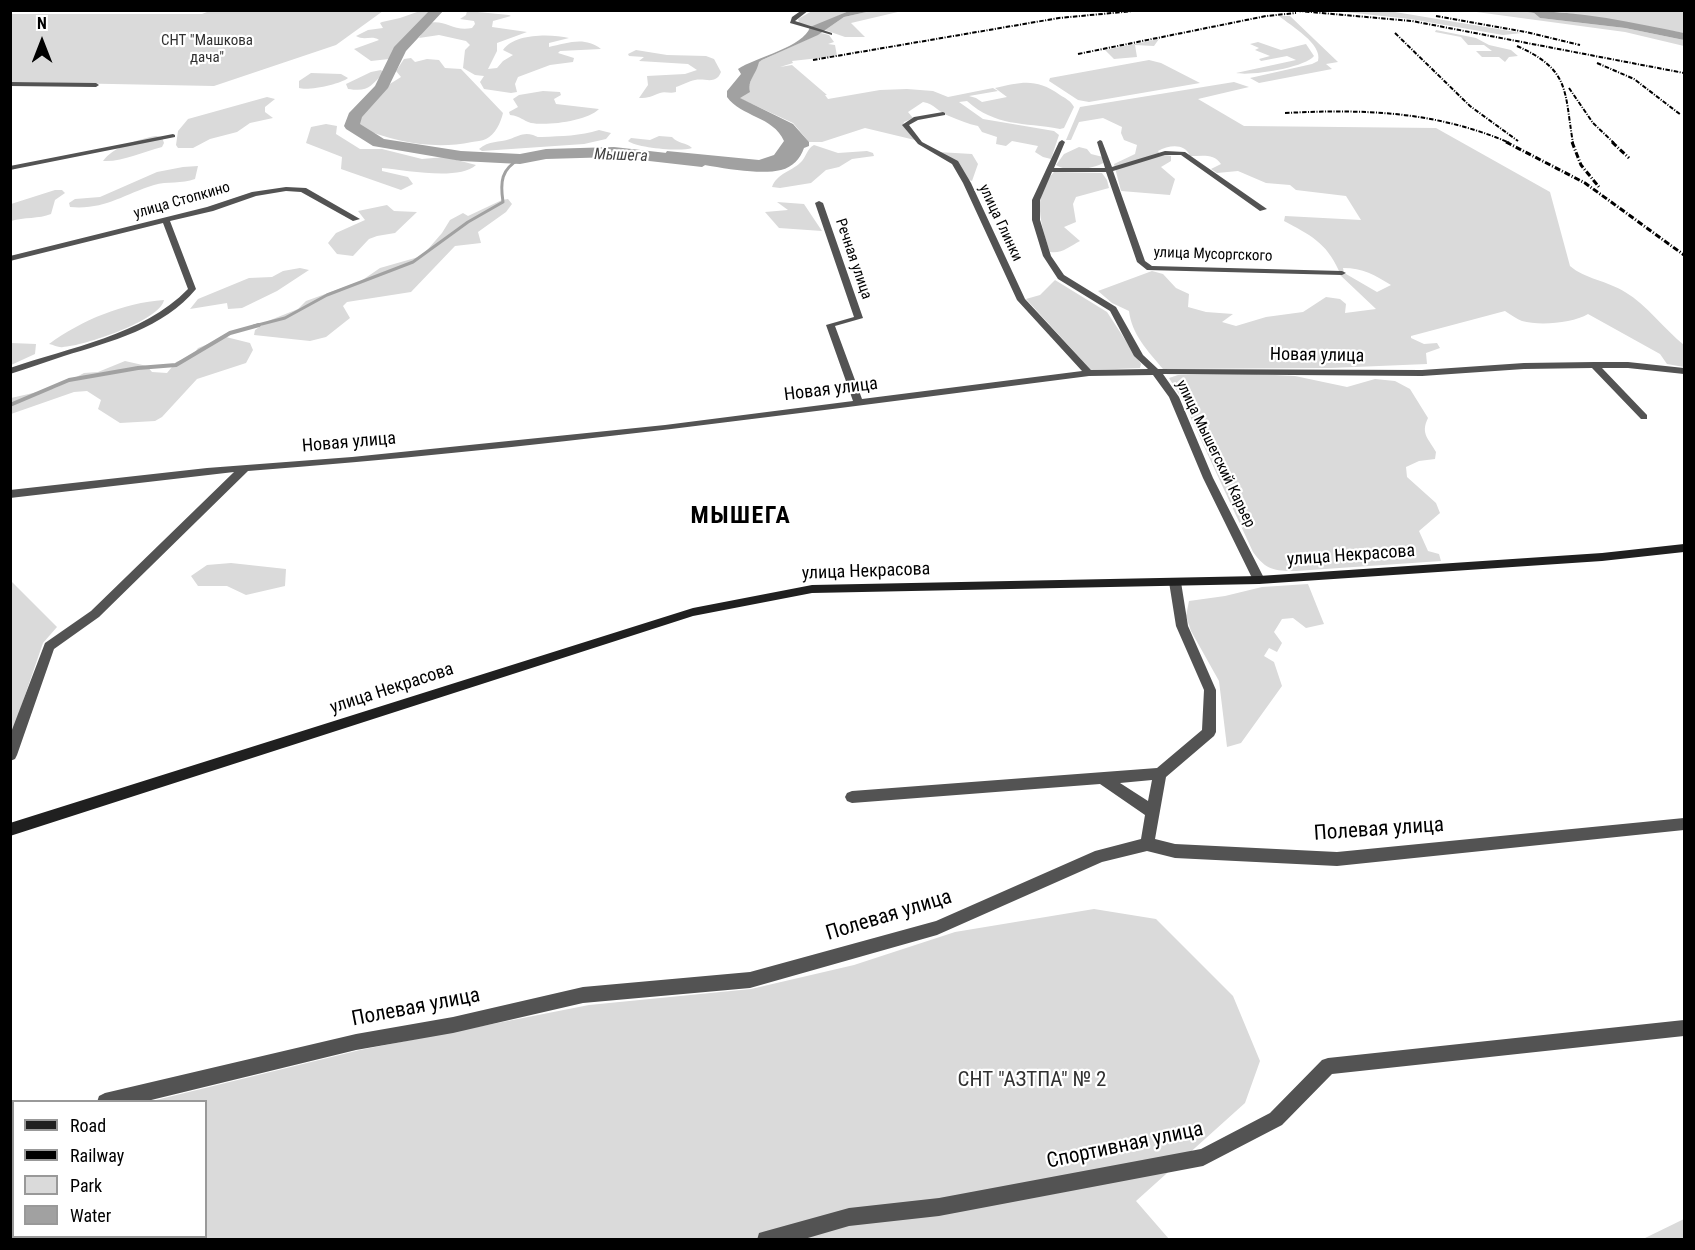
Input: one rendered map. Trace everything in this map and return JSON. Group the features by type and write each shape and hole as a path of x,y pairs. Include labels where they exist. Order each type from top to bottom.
{"main road":[{"name":"улица Некрасова","path":"10,830 693,612 812,589 1259,580 1602,557 1684,548"}],"street":[{"path":"807,10 792,22 830,34"},
{"path":"10,84 96,85"},
{"name":"улица Глинки","path":"943,114 916,118 905,125 920,143 955,163 967,183 1021,300 1089,374"},
{"path":"10,168 173,136"},
{"name":"улица Мышегский Карьер","path":"1062,142 1036,200 1036,220 1047,256 1061,278 1113,309 1139,356 1156,372 1174,397 1208,478 1259,580"},
{"name":"улица Мусоргского","path":"1100,142 1109,161 1108,170 1141,262 1150,268 1342,273"},
{"path":"1051,170 1108,170 1165,153 1183,153 1263,209"},
{"name":"улица Стопкино","path":"10,259 166,221 255,194 296,188 356,219"},
{"name":"Речная улица","path":"819,202 859,318 830,325 859,404"},
{"path":"10,371 131,330 183,302 192,289 166,221"},
{"path":"1594,365 1644,417"},
{"name":"Новая улица","path":"10,494 245,468 352,460 643,430 1089,374 1422,373 1524,366 1594,365 1659,367 1684,371"},
{"path":"10,755 49,646 95,614 245,468"},
{"path":"852,797 1160,774 1209,732 1210,690 1182,626 1175,582"},
{"path":"1148,844 1160,774"},
{"path":"1101,778 1153,812"},
{"name":"Полевая улица","path":"109,1100 356,1042 453,1025 583,995 750,980 937,928 1100,856 1148,844 1175,851 1337,859 1684,824"},
{"name":"Спортивная улица","path":"766,1239 849,1217 939,1207 1102,1178 1203,1157 1276,1119 1328,1066 1684,1028"}],"green space":[{"name":"СНТ \"Машкова дача\"","path":"212,10 383,11 336,45 214,86 11,82 10,14 202,14"},
{"path":"420,11 430,11 389,59 371,61 354,49 379,40 356,36 368,30 383,28 380,23 382,22"},
{"path":"467,11 509,15 511,16 493,21 492,27 527,32 497,43 497,51 488,69 497,68 513,55 503,50 509,44 534,36 569,38 549,43 549,47 569,42 582,42 601,49 560,51 558,53 574,58 573,62 550,65 518,77 515,84 517,92 484,89 480,82 484,76 475,75 463,68 465,50 470,45 466,41 439,35 419,38 428,23 472,28 474,21 460,19 466,15"},
{"path":"812,11 849,11 816,26 810,27 799,23 798,19"},
{"path":"871,11 902,11 851,23 865,37 845,37 825,30 844,17"},
{"path":"1336,11 1389,11 1522,33 1503,35 1410,19"},
{"path":"1469,11 1534,13 1540,18 1625,28 1684,40 1684,46 1625,32"},
{"path":"1555,11 1684,11 1684,33"},
{"path":"1279,16 1290,16 1338,62 1326,64 1332,69 1259,83 1250,78 1318,61 1316,48 1311,42"},
{"path":"1436,30 1476,38 1489,45 1511,50 1518,56 1509,57 1505,62 1499,57 1482,57 1476,51 1492,51 1484,45 1468,45 1461,37 1435,32"},
{"path":"821,33 829,35 834,42 828,44 835,45 837,56 792,61 793,63 780,67 792,65 827,95 825,95 828,99 880,90 933,91 948,97 993,88 998,91 969,96 982,102 1007,97 995,88 1029,83 1044,86 1068,100 1074,107 1064,128 1060,129 1010,122 989,115 967,101 959,102 983,119 1054,131 1059,135 1051,159 1035,152 1038,146 1012,141 1006,146 996,144 997,137 982,132 978,126 946,115 923,102 908,112 913,118 904,122 903,126 915,140 865,128 822,142 809,142 793,123 739,98 748,88 758,62"},
{"path":"1159,39 1154,46 1135,45 1137,57 1114,59 1105,50"},
{"path":"1258,42 1281,50 1306,44 1314,56 1300,64 1277,70 1236,73 1296,60 1287,56 1261,61 1259,59 1270,56 1255,50 1259,48 1250,44"},
{"path":"636,50 667,55 706,56 714,59 721,72 713,80 695,80 676,87 676,92 662,92 639,98 648,85 647,76 685,74 697,70 688,64 639,61 644,57 628,54"},
{"path":"411,58 415,62 427,59 439,60 445,68 461,69 503,113 492,135 479,141 429,145 401,141 360,128 358,121 385,87 401,77 396,71 404,59"},
{"path":"1149,60 1161,63 1200,83 1089,102 1078,100 1049,81 1050,78"},
{"path":"381,70 384,73 372,85 360,90 348,89 346,84 371,72"},
{"path":"311,73 341,74 348,78 325,86 310,89 299,88 299,81"},
{"path":"1234,82 1249,87 1198,99 1244,126 1436,128 1550,192 1570,266 1583,274 1618,288 1641,304 1684,345 1684,367 1667,364 1660,354 1588,314 1556,323 1538,323 1522,321 1505,311 1411,336 1424,344 1437,343 1440,348 1426,353 1427,364 1331,368 1163,369 1137,335 1129,311 1112,303 1098,291 1152,271 1163,274 1176,288 1189,294 1188,307 1206,312 1233,314 1222,322 1236,326 1266,317 1303,312 1326,297 1340,299 1346,304 1345,313 1376,309 1339,274 1346,274 1377,292 1391,285 1363,271 1343,268 1344,273 1339,271 1323,246 1284,221 1285,216 1361,220 1346,196 1296,190 1290,185 1266,183 1238,171 1217,173 1211,169 1221,164 1215,158 1190,156 1184,149 1176,146 1158,151 1160,154 1171,156 1171,161 1161,167 1175,179 1170,195 1121,191 1114,164 1135,154 1137,145 1124,140 1121,133 1122,127 1103,118 1079,122 1071,140 1066,140 1080,107"},
{"path":"543,91 560,92 561,95 554,99 556,104 599,109 586,117 547,124 531,123 510,115 509,112 518,107 513,99 519,95"},
{"path":"267,97 275,99 265,107 265,112 273,118 250,123 237,132 210,139 193,148 178,148 176,145 178,131 188,119"},
{"path":"326,124 337,126 336,134 360,149 382,149 422,159 445,157 476,165 468,170 445,174 382,168 382,171 408,177 413,184 401,190 341,169 342,157 306,143 311,127"},
{"path":"599,130 611,133 606,139 584,144 482,151 479,149 490,143 524,134 538,137 578,135"},
{"path":"156,136 162,137 164,143 162,147 125,158 103,161 120,148"},
{"path":"659,136 672,137 692,148 659,149 640,146 628,141 631,138 650,140"},
{"path":"814,145 838,153 867,151 873,153 874,156 852,159 839,167 826,170 811,183 780,188 772,187 781,175 802,161"},
{"path":"1079,147 1087,149 1091,154 1103,157 1105,162 1081,169 1067,169 1056,165 1064,154"},
{"path":"938,152 972,154 978,164 972,181 966,179 956,163"},
{"path":"198,166 195,179 154,185 104,204 70,207 69,203 75,199 100,197 157,172"},
{"path":"1054,172 1102,173 1109,188 1076,197 1073,204 1076,222 1064,227 1080,241 1058,252 1050,252 1041,221 1040,200 1042,190"},
{"path":"55,190 62,190 65,193 55,200 51,214 11,221 11,204"},
{"path":"508,199 512,204 506,212 478,232 481,243 455,246 411,292 347,302 343,306 350,318 326,337 310,341 254,335 255,330 268,321 298,309 306,301 361,281 380,268 422,256 450,220 463,213 468,216"},
{"path":"777,202 804,204 822,231 779,228 765,212 788,210"},
{"path":"387,205 394,211 417,212 395,233 369,239 353,256 337,254 328,243 336,233 365,220 358,211"},
{"path":"300,268 309,270 277,291 242,308 228,309 227,303 190,309 198,299 249,278 272,277 283,271"},
{"path":"1055,280 1107,312 1141,364 1140,368 1091,370 1026,299 1040,295"},
{"path":"164,300 159,308 149,316 119,331 73,346 60,347 49,344 75,327 104,314 133,305"},
{"path":"226,337 250,343 253,350 246,363 197,379 162,417 155,421 120,423 98,409 101,400 87,391 74,392 11,414 11,398 55,388 84,373 98,372 125,361 147,366 152,372 167,373 176,362 192,356 198,348"},
{"path":"11,343 36,344 35,354 11,365"},
{"path":"1178,375 1295,376 1347,387 1375,379 1395,381 1410,389 1428,418 1425,432 1436,452 1435,459 1419,461 1406,467 1407,477 1436,503 1440,513 1419,531 1428,551 1439,554 1441,561 1296,571 1276,570 1262,563 1253,552 1182,399 1169,378"},
{"path":"231,563 286,569 285,586 246,595 227,586 198,586 191,576 207,565"},
{"path":"11,581 57,627 43,643 11,736"},
{"path":"1308,584 1324,624 1306,628 1293,618 1282,619 1274,632 1282,643 1277,652 1269,648 1264,656 1274,662 1282,686 1241,743 1227,747 1219,681 1191,631 1186,616 1189,601 1225,596 1262,587"},
{"name":"СНТ \"АЗТПА\" № 2","path":"1094,909 1156,919 1233,996 1260,1061 1245,1103 1136,1201 1169,1239 11,1240 11,1132 12,1238 207,1238 207,1100 156,1100 360,1050 589,1005 751,989 854,965 955,932"},
{"path":"1684,1219 1684,1239 1643,1239"}],"water":[{"path":"849,11 871,11 844,17 818,35 762,60 751,81 750,92 740,98 793,124 809,142 809,146 804,148 792,165 781,170 755,172 663,157 667,151 759,160 774,155 784,141 779,133 765,121 740,109 727,97 727,91 741,74 738,69 789,46 806,34 810,27"},
{"path":"1521,11 1562,12 1624,21 1684,33 1684,40 1625,28 1540,18 1534,13"}],"waterway":[{"name":"Мышега","path":"438,10 399,50 399,55 381,88 355,116 352,126 379,143 461,156 520,159 546,154 614,152 702,162"},
{"path":"254,326 285,318 327,295 413,262 468,222 503,202 503,177 509,167 520,159"},
{"path":"10,405 69,380 138,368 176,365 230,333 259,325"}],"railway":[{"path":"813,60 1059,18 1144,10"},
{"path":"1288,10 1412,21 1684,73"},
{"path":"1078,54 1266,16 1296,13"},
{"path":"1436,16 1526,32 1580,45"},
{"path":"1395,33 1470,106 1518,141"},
{"path":"1517,46 1547,64 1562,84 1573,143"},
{"path":"1597,63 1634,79 1681,115"},
{"path":"1569,88 1593,123 1614,143"},
{"path":"1285,113 1399,114 1454,124 1510,143"},
{"path":"1506,142 1585,183 1684,255"},
{"path":"1572,142 1581,165 1599,187"},
{"path":"1612,142 1629,158"}],"district":[{"name":"МЫШЕГА","path":"741,517"}]}
